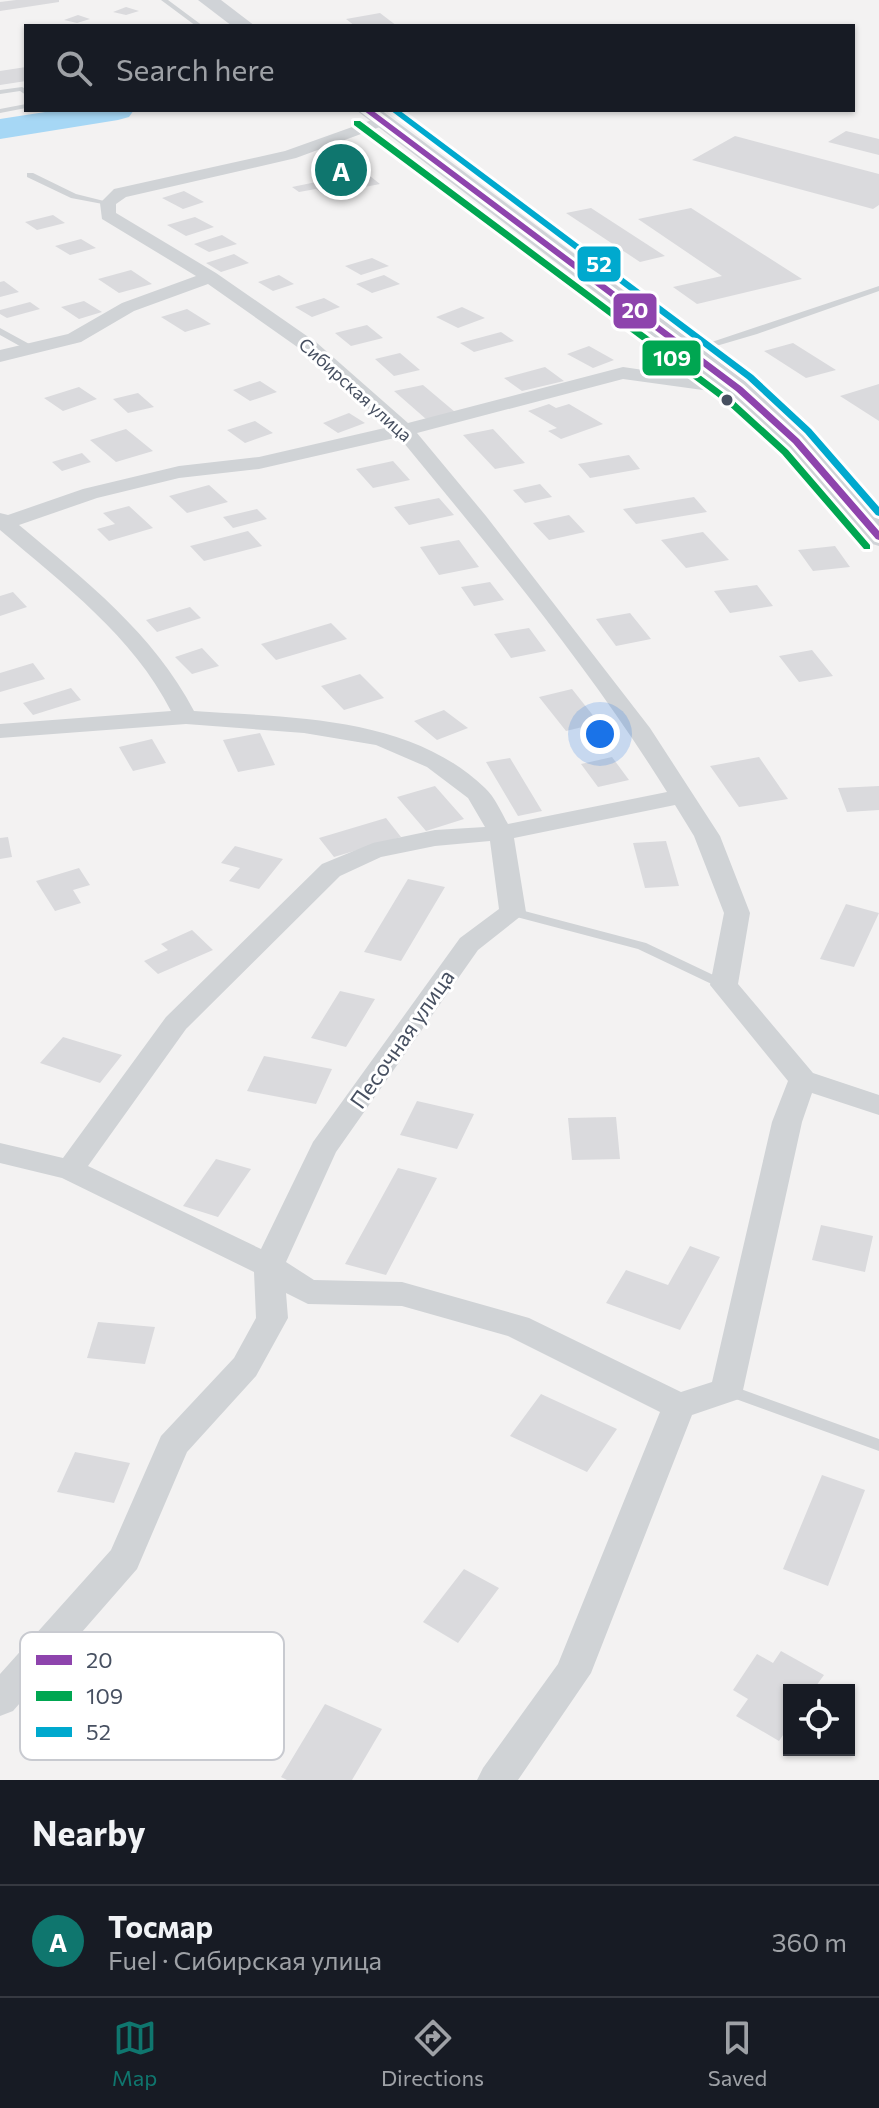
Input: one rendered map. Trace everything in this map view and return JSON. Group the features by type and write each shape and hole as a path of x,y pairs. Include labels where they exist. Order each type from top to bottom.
{"main road":[{"path":"208,0 242,24"},
{"path":"375,116 739,389 867,507 879,537"}],"street":[{"path":"108,203 120,193 290,155 375,116"},
{"name":"Сибирская улица","path":"108,203 108,215 210,277 310,347 404,430 479,520 642,733 707,836 737,913 724,985"},
{"path":"0,356 74,338 128,307 210,277"},
{"path":"3,521 90,493 179,472 259,463 404,430 623,373 739,389"},
{"path":"3,521 103,607 166,678 186,717"},
{"path":"0,731 186,717 304,726 382,739 436,762 478,794 501,833 513,912"},
{"path":"70,1170 176,1023 331,870 373,851 435,838 501,833 682,796"},
{"name":"Песочная улица","path":"60,1632 125,1559 173,1445 245,1367 272,1318 269,1266 323,1149 469,944 513,912"},
{"path":"724,985 803,1080 879,1105"},
{"path":"0,1153 70,1170 269,1266 308,1292 402,1294 518,1327 679,1406 727,1390 787,1122 803,1080"},
{"path":"496,1780 573,1673 679,1406"},
{"name":"Песочная улица","path":"0,1700 20,1677"}],"lane":[{"path":"164,0 197,24"},
{"path":"0,92 24,91"},
{"path":"0,111 24,106"},
{"path":"30,175 74,196 108,203"},
{"path":"689,351 754,332 879,288"},
{"path":"0,331 30,348"},
{"path":"513,912 642,946 724,985"},
{"path":"727,1390 879,1445"}],"building":[{"path":"0,2 59,2 0,11"},
{"path":"126,7 139,11 126,15 113,12"},
{"path":"380,13 394,24 352,24 346,19"},
{"path":"78,15 90,19 77,23 64,20"},
{"path":"24,67 24,81 0,85 0,71"},
{"path":"846,131 879,139 879,155 828,142"},
{"path":"735,136 879,174 879,205 873,209 692,160"},
{"path":"365,172 380,184 324,195 316,189 299,192 292,187"},
{"path":"184,191 204,202 183,209 162,198"},
{"path":"591,208 665,256 640,262 566,213"},
{"path":"691,208 802,279 697,304 673,287 722,276 638,219"},
{"path":"53,215 65,223 37,230 25,222"},
{"path":"195,217 214,227 186,236 167,225"},
{"path":"222,235 237,244 209,252 194,244"},
{"path":"81,239 96,248 70,255 55,246"},
{"path":"234,254 249,263 221,272 206,263"},
{"path":"372,258 389,266 361,275 345,266"},
{"path":"131,270 152,284 119,293 98,279"},
{"path":"279,275 294,284 273,291 258,282"},
{"path":"384,275 400,284 372,293 356,284"},
{"path":"4,281 19,292 0,297 0,282"},
{"path":"324,298 340,307 312,317 295,307"},
{"path":"84,301 102,312 79,319 61,307"},
{"path":"30,302 40,309 7,318 0,314 0,310"},
{"path":"462,307 485,318 458,328 436,317"},
{"path":"187,309 211,324 185,332 161,317"},
{"path":"367,325 383,338 351,346 335,333"},
{"path":"501,332 514,341 474,352 460,343"},
{"path":"793,343 836,370 806,378 764,351"},
{"path":"589,346 614,360 593,368 567,354"},
{"path":"400,353 420,370 394,376 375,359"},
{"path":"545,367 564,381 522,391 504,378"},
{"path":"260,381 277,392 250,401 233,390"},
{"path":"879,384 879,421 840,396"},
{"path":"423,385 455,412 426,419 394,391"},
{"path":"79,387 97,399 63,411 44,398"},
{"path":"138,393 154,407 128,413 113,399"},
{"path":"549,404 556,408 569,404 603,424 561,439 548,431 557,428 528,411"},
{"path":"349,413 365,423 338,433 323,423"},
{"path":"255,421 273,433 245,443 227,430"},
{"path":"126,429 153,451 116,462 90,440"},
{"path":"493,429 525,463 495,469 463,435"},
{"path":"82,453 91,462 62,471 52,462"},
{"path":"629,455 640,469 590,478 578,464"},
{"path":"393,461 410,480 373,488 356,469"},
{"path":"540,484 552,497 525,503 513,490"},
{"path":"209,485 228,502 187,513 169,496"},
{"path":"694,497 707,512 636,524 623,509"},
{"path":"439,498 454,515 409,525 394,507"},
{"path":"129,506 153,528 109,541 97,529 115,524 103,513"},
{"path":"257,509 267,519 233,528 223,517"},
{"path":"569,515 585,532 549,540 533,523"},
{"path":"248,531 262,546 204,561 190,546"},
{"path":"703,532 729,560 686,568 661,540"},
{"path":"459,540 479,567 439,575 420,547"},
{"path":"835,546 850,567 813,571 798,550"},
{"path":"490,582 504,600 474,606 461,587"},
{"path":"757,585 773,606 730,613 714,591"},
{"path":"13,592 27,607 0,616 0,596"},
{"path":"190,607 201,618 157,632 146,620"},
{"path":"630,613 651,639 616,646 596,619"},
{"path":"331,623 347,639 276,660 261,644"},
{"path":"529,628 546,651 511,658 494,634"},
{"path":"202,648 219,666 192,674 175,657"},
{"path":"812,650 833,676 799,682 779,656"},
{"path":"33,663 45,679 0,692 0,673"},
{"path":"360,674 384,698 344,710 321,686"},
{"path":"71,688 81,700 33,715 23,703"},
{"path":"572,689 599,723 566,731 539,697"},
{"path":"444,710 468,728 437,740 414,721"},
{"path":"260,733 275,765 238,772 223,740"},
{"path":"152,739 166,763 133,771 119,747"},
{"path":"612,757 629,780 598,787 581,764"},
{"path":"759,757 788,799 739,807 710,766"},
{"path":"510,758 542,811 518,816 486,762"},
{"path":"435,786 464,819 426,831 397,797"},
{"path":"879,786 879,810 847,812 838,788"},
{"path":"386,818 401,837 334,857 319,838"},
{"path":"8,837 12,857 0,859 0,838"},
{"path":"666,841 679,886 645,888 633,843"},
{"path":"235,846 283,859 259,889 229,881 240,868 221,863"},
{"path":"79,868 90,885 73,890 81,903 55,911 36,881"},
{"path":"408,879 445,887 401,961 364,952"},
{"path":"846,904 879,913 854,967 820,959"},
{"path":"192,930 213,950 158,974 144,961 168,950 161,944"},
{"path":"340,991 375,999 346,1047 311,1038"},
{"path":"63,1037 122,1055 100,1083 40,1063"},
{"path":"264,1056 332,1069 316,1104 247,1091"},
{"path":"417,1101 474,1114 457,1149 400,1135"},
{"path":"616,1117 620,1159 572,1160 568,1118"},
{"path":"216,1159 251,1169 218,1217 183,1206"},
{"path":"398,1168 437,1178 386,1275 345,1264"},
{"path":"821,1225 873,1236 865,1272 812,1260"},
{"path":"690,1246 720,1257 680,1330 606,1303 626,1270 668,1285"},
{"path":"98,1322 155,1327 145,1364 87,1358"},
{"path":"541,1394 617,1429 587,1472 510,1436"},
{"path":"75,1452 130,1463 114,1503 57,1492"},
{"path":"822,1475 865,1490 828,1586 783,1569"},
{"path":"464,1569 499,1588 458,1643 423,1622"},
{"path":"781,1651 824,1675 817,1684 783,1684 783,1735 779,1741 736,1716 748,1699 733,1690 757,1654 773,1663"},
{"path":"325,1704 382,1729 352,1780 287,1780 281,1777"}],"waterway":[{"path":"0,129 106,112"}],"transit line":[{"name":"20","path":"370,112 739,389 796,441 879,537"},
{"name":"52","path":"397,112 750,377 808,431 879,513"},
{"name":"109","path":"357,123 729,401 785,452 867,547"}],"place":[{"name":"Тосмар","path":"341,170"}]}
